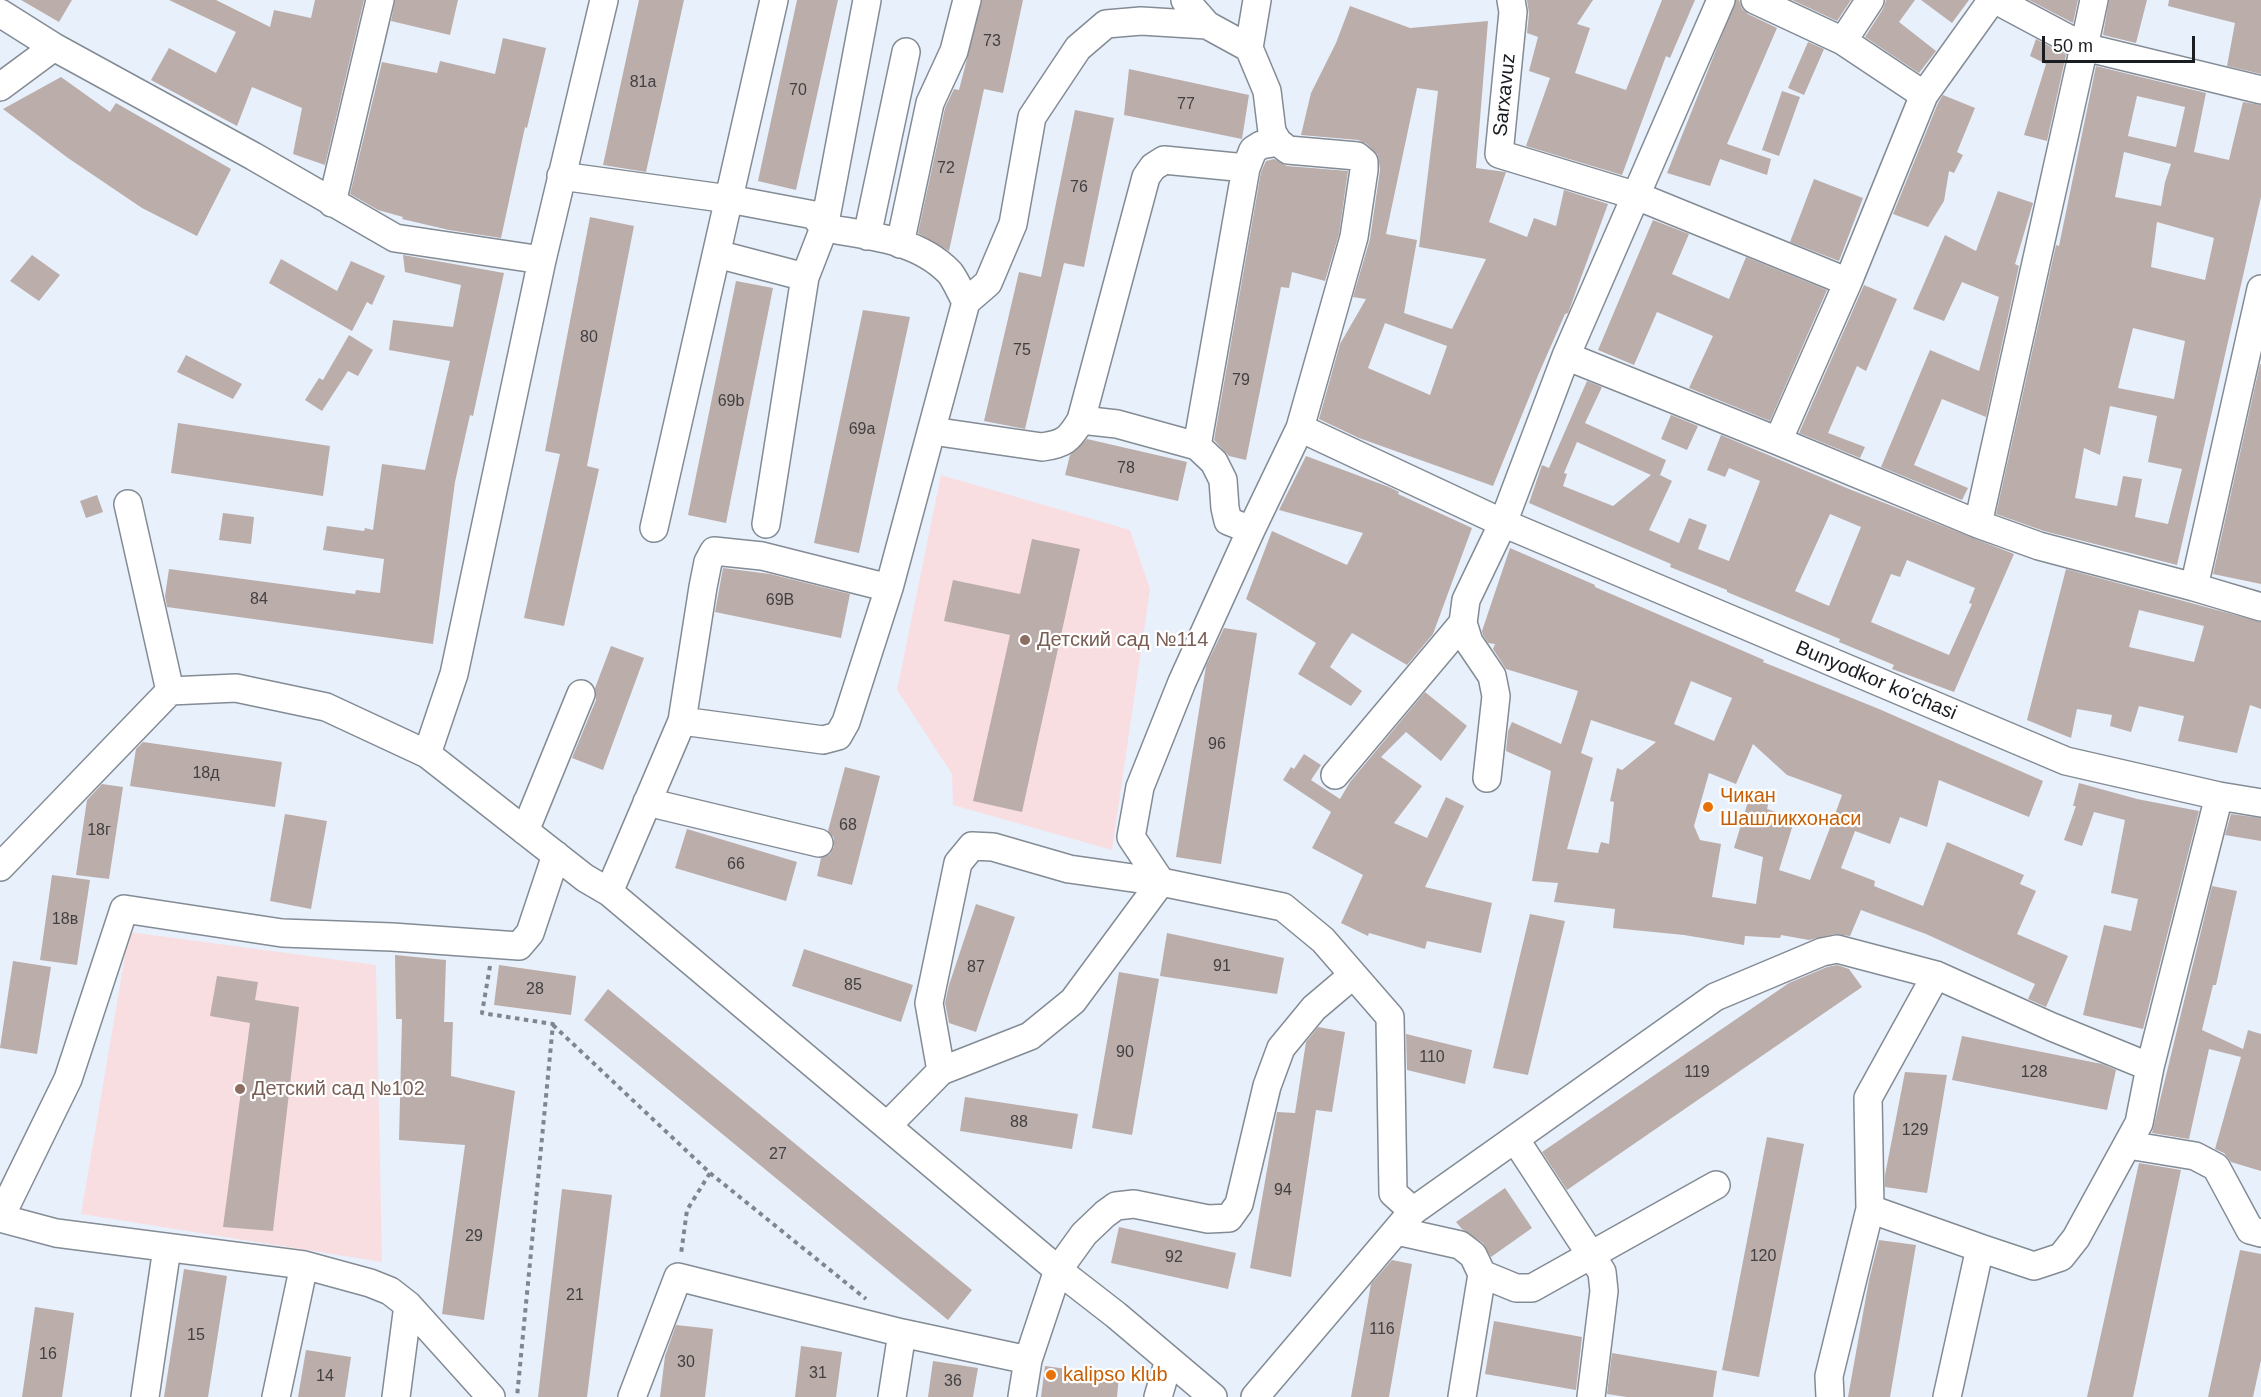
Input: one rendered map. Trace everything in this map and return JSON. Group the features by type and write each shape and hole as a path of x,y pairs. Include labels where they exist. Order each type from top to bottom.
{"street":[{"path":"332,203 380,0"},
{"path":"427,754 454,674 542,260 604,0"},
{"path":"654,528 774,0"},
{"path":"766,524 805,277 824,228 867,0"},
{"path":"900,244 930,103 954,51 967,0"},
{"path":"1185,0 1207,25 1249,48"},
{"path":"1161,882 1131,837 1140,787 1182,682 1300,429 1354,237 1364,162 1357,156 1287,150 1278,142 1272,132 1267,92 1249,48 1257,0"},
{"name":"Sarxavuz","path":"1510,0 1513,12 1499,154 1637,196"},
{"path":"1487,778 1496,696 1492,676 1469,642 1463,623 1466,600 1503,523 1566,356 1721,0"},
{"path":"1755,0 1844,41 1924,95"},
{"path":"1844,41 1870,0"},
{"path":"1778,441 1848,282 1924,95 1994,0 2084,47 2261,90"},
{"path":"1978,524 2094,0"},
{"path":"0,13 54,47 253,156 395,238 542,260"},
{"path":"682,721 823,740 838,736 846,722 889,588 966,302 988,283 1012,224 1032,117 1078,48 1106,24 1141,21 1207,25"},
{"path":"0,87 54,47"},
{"path":"867,236 906,52"},
{"path":"1197,446 1246,168 1253,150 1261,145 1278,142"},
{"path":"932,431 1042,447 1059,445 1071,436 1081,420 1146,177 1153,166 1164,160 1246,168"},
{"path":"561,176 729,199 814,215 824,228 889,239 929,256 951,274 966,302"},
{"path":"1637,196 1848,282"},
{"path":"717,254 805,277"},
{"path":"2194,587 2261,290"},
{"path":"1566,356 1978,524 2039,546 2261,607"},
{"path":"1081,420 1117,424 1197,446 1215,462 1223,480 1224,508 1228,521 1251,530"},
{"name":"Bunyodkor ko'chasi","path":"1300,429 1503,523 2066,761 2219,796 2261,803"},
{"path":"128,504 170,691"},
{"path":"609,892 682,721 703,587 708,562 714,551 762,556 889,588"},
{"path":"1335,775 1463,623"},
{"path":"0,867 170,691 236,687 326,707 427,754 585,878 609,892 1058,1270 1116,1315 1213,1397"},
{"path":"525,831 582,694"},
{"path":"1870,1209 2034,1266 2061,1257 2076,1238 2139,1123 2150,1067 2219,796"},
{"path":"647,802 819,843"},
{"path":"940,1071 929,1003 958,863 972,846 993,847 1068,870 1161,882 1282,907 1323,940 1390,1017 1393,1193 1405,1221 1460,1245 1473,1255 1482,1274 1462,1397"},
{"path":"491,1397 408,1305 390,1292 370,1283 303,1265 56,1233 0,1218 68,1079 124,909 282,933 392,937 519,946 530,933 556,855"},
{"path":"887,1126 940,1071 1030,1036 1072,1001 1161,882"},
{"path":"1255,1397 1405,1221 1515,1139 1715,997 1822,952 1837,949 1936,975 2052,1027 2150,1067"},
{"path":"1022,1397 1028,1360 1058,1270 1084,1234 1116,1206 1134,1204 1208,1219 1229,1218 1239,1204 1267,1086 1281,1048 1314,1008 1353,975"},
{"path":"1830,1397 1828,1376 1870,1209 1868,1098 1936,975"},
{"path":"1515,1139 1602,1272 1604,1291 1591,1397"},
{"path":"2128,1145 2195,1156 2216,1167 2250,1230 2261,1233"},
{"path":"1482,1274 1516,1288 1532,1288 1716,1185"},
{"path":"145,1397 167,1248"},
{"path":"1947,1397 1980,1248"},
{"path":"276,1397 303,1265"},
{"path":"632,1397 678,1276 902,1333 1028,1360"},
{"path":"396,1397 408,1305"},
{"path":"892,1397 902,1333"},
{"path":"1158,1397 1169,1360"}],"path":[{"path":"494,944 482,1013 553,1024 710,1173 874,1306"},
{"path":"517,1397 553,1024"},
{"path":"678,1276 687,1210 710,1173"}],"shaded area":[{"name":"Детский сад №114","path":"941,475 1130,530 1150,589 1112,850 953,805 952,774 897,690"},
{"name":"Детский сад №102","path":"129,932 376,965 382,1262 81,1214"}],"building":[{"path":"21,0 72,0 59,22"},
{"path":"169,0 216,0 270,27 274,10 311,18 315,0 364,0 325,165 293,154 302,108 252,87 237,126 151,80 169,48 216,73 236,32"},
{"path":"395,0 458,0 450,35 391,21"},
{"path":"639,0 684,0 646,172 603,165"},
{"path":"797,0 838,0 796,190 758,181"},
{"path":"982,0 1023,0 1003,93 984,89 949,251 918,233 945,108 954,89 959,90"},
{"path":"1527,0 1593,0 1577,24 1590,28 1575,73 1626,90 1662,0 1695,0 1670,58 1666,56 1622,175 1526,146 1550,78 1529,71 1538,37 1527,33 1529,14"},
{"path":"1736,0 1739,0 1742,9 1748,14 1777,28 1727,144 1771,159 1767,175 1720,159 1710,186 1667,173"},
{"path":"1792,0 1851,0 1837,21"},
{"path":"1886,0 1915,0 1899,22 1936,51 1919,73 1865,37 1883,9"},
{"path":"1921,0 1969,0 1952,23"},
{"path":"2029,0 2078,0 2073,23"},
{"path":"2109,0 2147,0 2136,43 2103,35"},
{"path":"2169,0 2261,0 2261,74 2227,66 2235,23 2168,6"},
{"path":"1350,6 1410,28 1488,21 1476,168 1506,172 1489,222 1527,237 1534,218 1556,226 1564,190 1608,204 1568,313 1565,314 1539,373 1493,486 1359,438 1319,419 1340,344 1366,299 1353,297 1370,239 1380,170 1378,155 1367,144 1358,140 1301,135 1311,93 1336,43","holes":["1417,88 1438,91 1419,247 1486,259 1452,329 1404,313 1417,240 1386,234","1385,323 1447,346 1430,395 1368,368"]},
{"path":"503,38 546,48 527,128 525,127 501,238 449,230 402,219 403,217 378,210 350,194 382,62 437,73 440,61 495,74"},
{"path":"2036,39 2066,55 2047,141 2024,135 2046,64 2030,56"},
{"path":"1808,42 1824,49 1804,95 1788,88"},
{"path":"2096,66 2206,93 2194,152 2229,160 2243,102 2261,105 2261,197 2177,565 2044,531 1996,514 2056,245 2059,246","holes":["2137,96 2185,107 2176,147 2128,136","2124,152 2171,164 2161,206 2115,197","2157,222 2214,238 2205,280 2151,267","2133,328 2185,341 2174,399 2118,388","2110,406 2157,416 2148,462 2182,469 2168,524 2135,517 2142,479 2123,476 2117,506 2075,498 2084,448 2100,455"]},
{"path":"1129,69 1249,95 1242,139 1124,115"},
{"path":"61,77 110,112 116,103 231,169 197,236 142,208 68,158 3,109"},
{"path":"1782,91 1800,97 1779,156 1762,150"},
{"path":"1943,95 1975,108 1957,152 1963,155 1954,173 1949,171 1944,201 1928,227 1893,214"},
{"path":"1075,110 1114,118 1084,267 1064,263 1025,429 984,421 1019,272 1041,277"},
{"path":"1274,159 1287,166 1348,171 1339,234 1325,281 1292,272 1289,288 1281,287 1246,460 1229,456 1214,440 1261,172 1266,161"},
{"path":"1814,179 1863,198 1839,261 1790,242"},
{"path":"1998,191 2033,203 2015,264 2019,266 1986,417 1942,399 1914,465 1968,488 1962,500 1881,467 1930,350 1979,371 1999,297 1962,282 1944,321 1913,309 1945,235 1976,251"},
{"path":"590,217 634,226 587,466 599,469 564,626 524,618 560,454 545,451"},
{"path":"1653,220 1689,234 1672,274 1729,299 1746,257 1827,290 1770,421 1689,388 1713,336 1657,312 1634,365 1598,350"},
{"path":"32,255 60,275 39,301 10,281"},
{"path":"403,255 504,273 473,416 470,415 455,482 433,644 167,607 165,596 169,569 355,594 356,590 380,593 384,559 323,550 327,526 373,530 382,464 425,470 450,361 389,350 393,320 453,327 461,285 405,272"},
{"path":"281,259 337,291 351,261 385,276 372,305 367,302 352,331 269,283"},
{"path":"736,281 773,288 726,523 688,515"},
{"path":"1864,285 1897,299 1866,371 1857,366 1828,433 1865,447 1860,458 1799,433"},
{"path":"863,310 910,317 859,553 814,543"},
{"path":"349,335 373,350 358,376 348,371 322,411 305,400 319,378 323,380"},
{"path":"186,355 242,384 233,399 177,372"},
{"path":"2261,364 2261,584 2213,574"},
{"path":"1587,381 1602,387 1585,423 1666,460 1660,475 1672,481 1649,530 1679,543 1689,518 1707,525 1698,549 1729,561 1760,481 1729,468 1725,477 1707,470 1721,435 1849,489 2014,554 1954,692 1892,669 1894,665 1839,642 1840,639 1727,592 1727,590 1670,567 1671,564 1529,503 1542,465 1549,468","holes":["1577,442 1651,475 1613,506 1563,486 1567,474 1564,473","1830,514 1861,527 1829,606 1795,591","1907,560 1975,588 1969,603 1972,604 1949,655 1871,622 1891,574 1900,577"]},
{"path":"1671,415 1698,426 1687,450 1661,439"},
{"path":"178,423 330,446 323,496 171,473"},
{"path":"1087,439 1187,462 1178,501 1065,475 1070,455"},
{"path":"1306,456 1389,487 1399,492 1398,494 1472,528 1433,634 1407,665 1352,633 1343,646 1330,667 1362,691 1351,706 1298,674 1316,643 1246,599 1272,531 1347,565 1363,533 1279,510"},
{"path":"97,495 103,512 86,518 80,501"},
{"path":"223,513 254,517 251,544 219,540"},
{"path":"1032,539 1080,549 1022,812 973,801 1010,635 944,621 953,580 1020,594"},
{"path":"1510,548 1764,660 1763,662 1879,709 2043,781 2029,817 1939,780 1927,827 1900,817 1890,844 1855,831 1841,868 1875,881 1874,886 1923,906 1947,842 2024,875 2020,884 2036,891 2017,934 2068,956 2046,1007 2028,999 2035,984 1926,934 1861,910 1850,936 1834,934 1809,940 1781,935 1780,938 1745,936 1744,945 1684,935 1613,928 1615,909 1554,902 1558,883 1532,881 1551,771 1506,751 1508,731 1512,722 1561,744 1578,691 1506,669 1493,649 1495,644 1488,643 1482,631","holes":["1691,681 1732,698 1714,741 1674,724","1591,720 1656,742 1622,770 1617,768 1610,801 1614,802 1609,844 1601,842 1598,853 1567,849 1593,758 1581,753","1753,744 1787,775 1842,795 1834,817 1840,822 1833,820 1810,880 1779,870 1795,818 1767,809 1769,801 1750,795 1734,848 1763,857 1756,904 1712,897 1721,844 1700,840 1694,826 1709,773 1736,784"]},
{"path":"723,568 770,574 850,594 841,638 715,612"},
{"path":"2066,569 2261,622 2261,709 2250,705 2237,753 2178,741 2184,716 2139,706 2131,732 2110,726 2112,715 2077,709 2071,738 2027,720","holes":["2139,610 2204,626 2194,662 2129,647"]},
{"path":"1224,628 1257,633 1221,864 1176,857 1206,666"},
{"path":"611,646 644,658 603,770 572,758 596,700 595,688"},
{"path":"1425,692 1467,726 1441,761 1406,732 1381,757 1422,786 1394,823 1427,838 1446,797 1464,806 1425,887 1492,903 1481,953 1427,941 1425,949 1369,933 1368,936 1341,923 1363,875 1312,848 1331,812 1283,780 1291,767 1294,769 1304,754 1321,765 1311,780 1340,799 1350,782"},
{"path":"143,742 282,762 275,807 130,786 136,749"},
{"path":"845,767 880,776 852,885 817,876 821,858 830,854 834,847 834,838 828,831"},
{"path":"2079,783 2137,799 2199,811 2143,1029 2083,1015 2104,925 2131,931 2138,899 2111,893 2125,820 2094,812 2082,846 2064,840 2076,806 2073,806"},
{"path":"102,784 123,787 109,879 76,875 87,800"},
{"path":"285,814 327,821 311,909 270,901"},
{"path":"2231,814 2261,818 2261,841 2225,835"},
{"path":"687,829 797,862 786,901 675,868"},
{"path":"52,875 90,880 77,965 40,960"},
{"path":"2212,886 2237,891 2216,985 2213,985 2202,1030 2243,1049 2248,1030 2261,1034 2261,1171 2231,1162 2224,1153 2215,1149 2241,1057 2209,1049 2189,1139 2152,1133"},
{"path":"976,904 1015,917 976,1032 949,1023 945,1003"},
{"path":"1530,914 1565,921 1528,1075 1493,1068"},
{"path":"1167,933 1284,958 1277,994 1160,976"},
{"path":"804,949 913,985 901,1022 792,986"},
{"path":"395,955 446,960 444,1022 453,1022 451,1076 515,1091 484,1320 442,1314 465,1145 399,1140 402,1019 396,1019"},
{"path":"13,961 51,967 37,1054 0,1048"},
{"path":"499,965 576,976 571,1015 494,1005"},
{"path":"1837,965 1849,969 1862,987 1567,1190 1542,1152 1789,983"},
{"path":"1119,972 1159,979 1132,1135 1092,1128"},
{"path":"217,976 258,982 255,1000 299,1007 273,1231 223,1227 250,1023 210,1016"},
{"path":"608,989 972,1290 948,1320 584,1020"},
{"path":"1318,1027 1345,1032 1332,1112 1316,1110 1291,1277 1250,1268 1277,1112 1295,1113 1306,1042"},
{"path":"1406,1034 1472,1050 1465,1084 1407,1070"},
{"path":"1962,1036 2102,1064 2116,1070 2107,1110 1952,1080"},
{"path":"1905,1072 1947,1075 1927,1193 1885,1187 1885,1175"},
{"path":"965,1097 1078,1114 1072,1149 960,1131"},
{"path":"1767,1137 1804,1144 1759,1377 1722,1370"},
{"path":"2139,1163 2181,1170 2133,1397 2087,1397"},
{"path":"1505,1188 1532,1228 1491,1257 1483,1243 1462,1229 1456,1222"},
{"path":"562,1189 612,1195 587,1397 538,1397"},
{"path":"1119,1227 1236,1253 1228,1289 1111,1263"},
{"path":"1879,1240 1916,1245 1890,1397 1848,1397 1869,1280"},
{"path":"2240,1250 2261,1254 2261,1360 2253,1397 2208,1397"},
{"path":"1392,1260 1412,1264 1389,1397 1351,1397 1371,1284"},
{"path":"184,1269 227,1276 208,1397 164,1397"},
{"path":"35,1307 74,1313 62,1397 22,1397"},
{"path":"1494,1321 1582,1337 1576,1390 1485,1374"},
{"path":"676,1325 713,1329 705,1397 660,1397 665,1356"},
{"path":"801,1346 842,1352 836,1397 795,1397"},
{"path":"306,1350 351,1357 345,1397 298,1397"},
{"path":"1612,1353 1717,1371 1713,1397 1627,1397 1607,1394"},
{"path":"933,1361 978,1368 973,1397 928,1397"},
{"path":"1045,1366 1119,1376 1117,1397 1041,1397"}],"place":[{"name":"Детский сад №114","path":"1025,640"},
{"name":"Чикан Шашликхонаси","path":"1708,807"},
{"name":"Детский сад №102","path":"240,1089"},
{"name":"kalipso klub","path":"1051,1375"}]}
